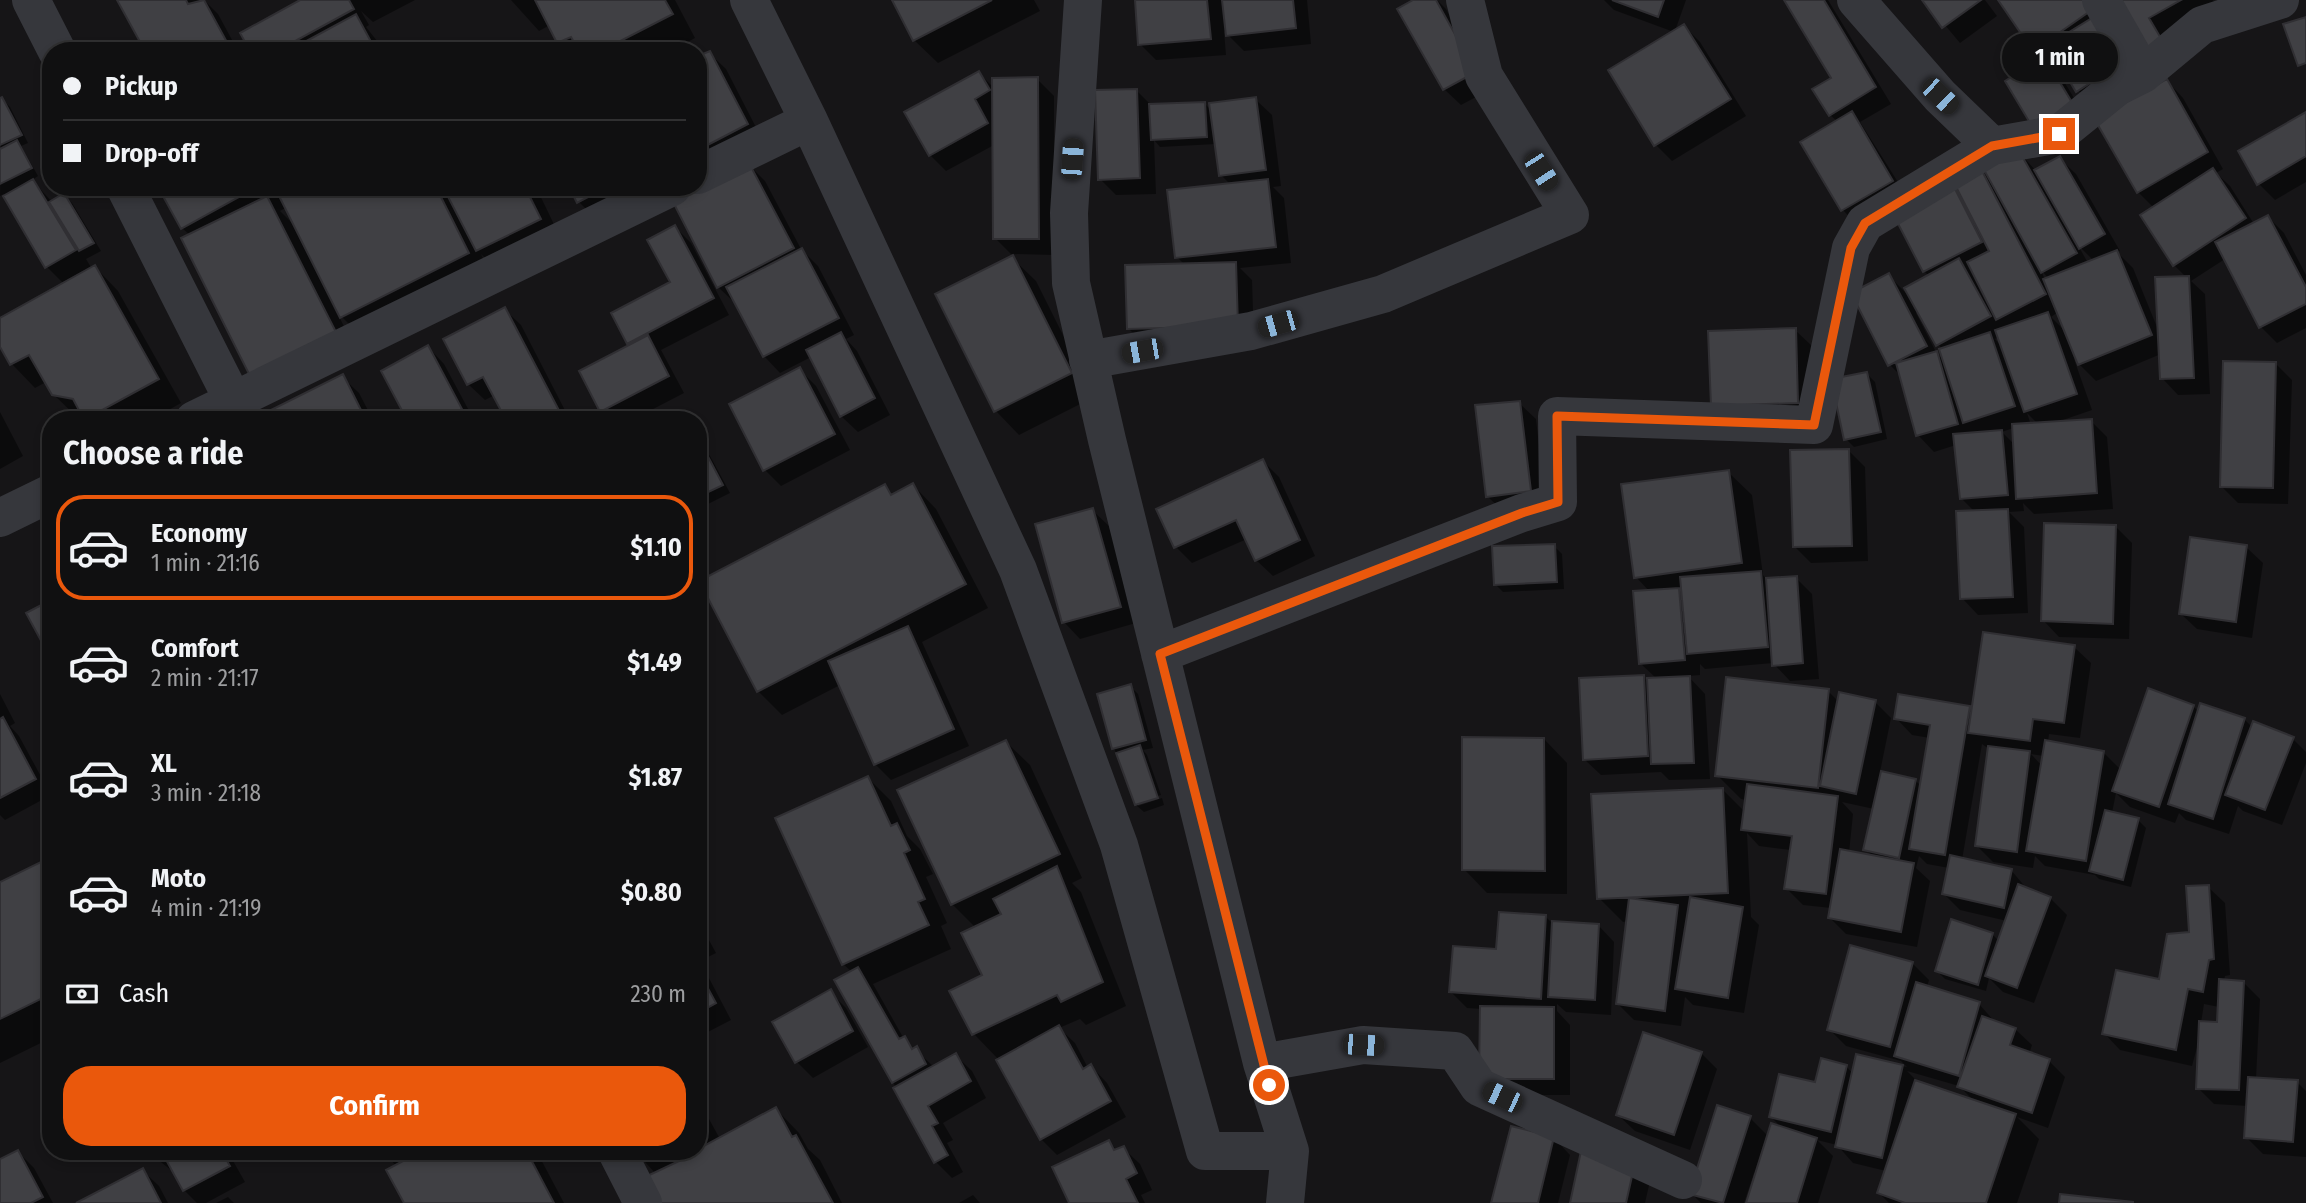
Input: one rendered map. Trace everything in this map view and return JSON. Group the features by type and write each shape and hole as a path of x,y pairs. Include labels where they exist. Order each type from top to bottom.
{"street":[{"path":"31,0 52,42"},
{"path":"748,0 809,121 1018,570 1119,845 1206,1151 1290,1151"},
{"path":"1083,0 1069,213 1070,283 1262,1063 1290,1151 1284,1203"},
{"path":"1088,360 1251,331 1383,294 1570,215 1484,76 1465,0"},
{"path":"1856,0 1940,96 1992,146"},
{"path":"2101,0 2143,74"},
{"path":"1160,654 1522,513 1558,502 1557,416 1814,425 1851,248 1865,223 1992,146 2059,134 2118,87 2143,74 2202,25 2280,0"},
{"path":"707,171 809,121"},
{"path":"130,196 238,410 654,196"},
{"path":"0,518 42,497"},
{"path":"1262,1063 1363,1045 1455,1051 1479,1087 1683,1180"},
{"path":"621,1160 643,1203"}],"building":[{"path":"117,0 186,0 188,4 204,0 227,42 140,42"},
{"path":"300,0 349,0 354,9 294,42 245,42 240,33"},
{"path":"535,0 665,0 673,14 619,42 574,42 571,37 556,42"},
{"path":"892,0 992,0 913,41"},
{"path":"1135,0 1207,0 1211,39 1138,45"},
{"path":"1222,0 1293,0 1296,28 1226,36"},
{"path":"1413,0 1436,0 1476,72 1443,90 1397,9"},
{"path":"1612,0 1664,0 1658,17"},
{"path":"1784,0 1824,0 1876,87 1829,116 1812,89 1831,78"},
{"path":"1922,0 1981,0 1942,28"},
{"path":"1998,0 2091,0 2096,7 2033,51"},
{"path":"2111,0 2181,0 2149,18 2162,40 2140,52"},
{"path":"356,14 371,42 305,42"},
{"path":"2097,15 2125,61 2076,92 2048,45"},
{"path":"2306,17 2306,63 2298,66 2283,24"},
{"path":"1684,24 1731,99 1654,146 1608,70"},
{"path":"710,51 748,124 707,145 707,52"},
{"path":"2044,56 2076,109 2036,133 2005,81"},
{"path":"979,71 990,90 975,99 988,123 929,156 904,112"},
{"path":"1038,77 1039,239 993,239 992,78"},
{"path":"2167,79 2208,152 2137,193 2095,120"},
{"path":"1137,89 1140,178 1098,180 1095,90"},
{"path":"2,97 22,135 0,145 0,98"},
{"path":"1256,97 1266,170 1219,176 1209,103"},
{"path":"1205,102 1207,137 1151,140 1149,104"},
{"path":"1852,111 1893,181 1841,211 1800,142"},
{"path":"2306,112 2306,156 2257,185 2238,151"},
{"path":"17,140 32,168 0,184 0,149"},
{"path":"2018,149 2077,253 2041,273 1983,168"},
{"path":"2060,156 2105,234 2079,249 2034,170"},
{"path":"749,163 794,248 717,288 673,202 685,196 707,196 707,185"},
{"path":"1980,167 2046,294 1996,320 1967,262 1989,251 1953,181"},
{"path":"2213,168 2246,218 2173,266 2140,215"},
{"path":"33,179 76,250 45,268 3,196"},
{"path":"1268,179 1276,247 1175,258 1167,190"},
{"path":"1951,181 1982,242 1923,272 1892,212"},
{"path":"59,196 66,196 94,243 79,251 49,202"},
{"path":"163,196 241,196 181,229"},
{"path":"267,196 337,334 251,378 181,238"},
{"path":"279,196 440,196 469,253 340,318"},
{"path":"448,196 530,196 541,219 476,251"},
{"path":"574,196 590,196 577,203"},
{"path":"2268,215 2306,287 2306,304 2259,328 2215,242"},
{"path":"675,225 714,298 627,344 611,313 670,282 647,240"},
{"path":"802,248 839,318 763,357 726,287"},
{"path":"2117,250 2152,335 2078,365 2043,279"},
{"path":"1013,255 1072,373 994,412 935,294"},
{"path":"1959,258 1991,316 1936,346 1904,288"},
{"path":"1236,262 1238,326 1127,329 1125,265"},
{"path":"95,265 159,379 100,411 79,411 73,399 52,395 29,355 10,365 0,347 0,318"},
{"path":"1889,273 1927,346 1888,366 1851,293"},
{"path":"2189,276 2194,378 2160,379 2155,277"},
{"path":"505,307 559,411 501,411 483,377 467,385 443,339"},
{"path":"2048,312 2077,394 2024,412 1995,330"},
{"path":"1796,328 1798,403 1711,406 1708,331"},
{"path":"841,332 875,398 840,417 806,350"},
{"path":"1990,332 2015,406 1963,423 1939,349"},
{"path":"648,335 669,376 599,411 579,371"},
{"path":"428,345 462,409 402,411 381,371"},
{"path":"1937,351 1958,424 1916,436 1896,363"},
{"path":"2223,361 2276,362 2273,488 2220,487"},
{"path":"800,367 835,434 763,471 729,404"},
{"path":"1867,372 1881,432 1844,440 1831,379"},
{"path":"343,374 362,411 272,411"},
{"path":"1520,401 1531,491 1486,497 1475,405"},
{"path":"2092,419 2097,493 2016,499 2012,424"},
{"path":"2002,430 2008,495 1960,499 1953,434"},
{"path":"1849,449 1852,546 1793,547 1790,450"},
{"path":"707,455 723,485 707,493"},
{"path":"1263,459 1300,540 1255,561 1236,520 1174,548 1156,509"},
{"path":"1729,470 1742,563 1634,578 1621,484"},
{"path":"913,483 966,584 757,692 707,596 707,577 885,484 891,495"},
{"path":"1093,508 1121,607 1062,623 1035,524"},
{"path":"2008,509 2013,597 1960,599 1956,511"},
{"path":"2044,523 2116,525 2113,624 2041,621"},
{"path":"2190,537 2247,545 2236,622 2179,614"},
{"path":"1555,544 1557,582 1494,585 1492,546"},
{"path":"1761,571 1768,647 1687,654 1680,577"},
{"path":"1797,576 1803,663 1772,666 1766,578"},
{"path":"1679,588 1685,660 1639,664 1633,591"},
{"path":"42,605 42,642 26,613"},
{"path":"908,626 954,729 874,765 828,661"},
{"path":"1983,632 2075,645 2064,723 2033,719 2030,741 1968,733"},
{"path":"1644,675 1648,756 1583,760 1579,678"},
{"path":"1690,676 1694,763 1651,764 1647,678"},
{"path":"1726,677 1829,689 1818,788 1715,776"},
{"path":"1131,684 1146,740 1112,749 1097,694"},
{"path":"2148,688 2194,705 2159,807 2112,791"},
{"path":"1839,692 1876,700 1856,794 1820,786"},
{"path":"1898,694 1970,706 1945,855 1909,849 1930,725 1894,719"},
{"path":"2200,703 2245,718 2213,819 2168,804"},
{"path":"3,717 36,779 0,798 0,719"},
{"path":"2253,721 2294,737 2265,810 2225,795"},
{"path":"1462,737 1544,738 1545,871 1462,870"},
{"path":"1006,740 1060,854 951,905 897,790"},
{"path":"2045,740 2104,751 2086,861 2026,851"},
{"path":"1140,745 1158,798 1135,805 1116,753"},
{"path":"1988,746 2030,751 2017,852 1975,846"},
{"path":"1881,771 1916,779 1899,858 1863,850"},
{"path":"868,776 891,826 897,823 910,850 904,853 925,899 918,902 929,925 842,965 775,818"},
{"path":"1747,784 1838,796 1826,894 1784,889 1792,836 1741,830"},
{"path":"1723,788 1728,893 1597,899 1591,794"},
{"path":"2105,810 2139,818 2123,880 2089,871"},
{"path":"1840,849 1914,863 1901,932 1828,918"},
{"path":"1950,855 2012,869 2004,908 1942,894"},
{"path":"42,861 42,998 0,1019 0,882"},
{"path":"1057,866 1103,982 1061,1002 1057,995 972,1035 949,991 982,975 961,933 1001,914 993,899"},
{"path":"2018,884 2051,897 2017,988 1985,976"},
{"path":"2209,885 2214,959 2209,960 2203,992 2188,989 2176,1050 2102,1034 2116,970 2159,979 2167,934 2189,932 2186,886"},
{"path":"1690,897 1743,907 1728,998 1675,989"},
{"path":"1629,898 1678,905 1665,1011 1616,1004"},
{"path":"1499,912 1546,915 1541,999 1449,992 1453,946 1496,949"},
{"path":"1951,919 1993,933 1978,985 1935,971"},
{"path":"1552,921 1599,924 1595,1000 1548,997"},
{"path":"1850,945 1913,962 1890,1047 1827,1030"},
{"path":"858,967 899,1039 905,1036 912,1049 917,1046 926,1064 892,1083 834,980"},
{"path":"2219,979 2244,981 2239,1090 2196,1089 2199,1021 2217,1022"},
{"path":"1916,982 1980,1002 1959,1076 1894,1056"},
{"path":"707,986 716,1003 707,1008"},
{"path":"831,989 853,1031 795,1063 772,1022"},
{"path":"1480,1006 1554,1007 1554,1079 1479,1079"},
{"path":"1982,1016 2016,1028 2010,1045 2050,1059 2032,1113 1957,1087"},
{"path":"1059,1025 1083,1069 1091,1064 1111,1101 1040,1140 996,1060"},
{"path":"1643,1032 1702,1052 1674,1135 1616,1115"},
{"path":"956,1053 971,1081 928,1106 938,1123 932,1126 948,1155 934,1163 893,1088"},
{"path":"1856,1054 1903,1065 1882,1158 1835,1147"},
{"path":"1821,1058 1847,1065 1831,1132 1769,1117 1779,1074 1815,1082"},
{"path":"2248,1077 2298,1080 2293,1142 2244,1138"},
{"path":"1915,1080 2016,1114 1986,1203 1905,1203 1877,1193"},
{"path":"1717,1105 1751,1116 1723,1203 1689,1194"},
{"path":"776,1107 792,1137 796,1135 833,1203 657,1203 643,1178 681,1160 707,1160 707,1144"},
{"path":"1771,1123 1817,1138 1797,1203 1746,1203"},
{"path":"1511,1126 1554,1137 1538,1203 1491,1203"},
{"path":"1109,1140 1114,1150 1124,1146 1137,1173 1126,1179 1138,1203 1069,1203 1052,1167"},
{"path":"18,1150 43,1197 31,1203 0,1203 0,1159"},
{"path":"1581,1151 1635,1163 1626,1203 1570,1203"},
{"path":"166,1160 227,1160 230,1166 183,1191"},
{"path":"405,1160 531,1160 554,1203 404,1203 386,1170"},
{"path":"143,1168 161,1203 76,1203"},
{"path":"2060,1194 2133,1202 2133,1203 2059,1203"}],"route":[{"path":"1269,1085 1160,654 1522,513 1558,502 1557,416 1814,425 1851,248 1865,223 1992,146 2059,134"}]}
